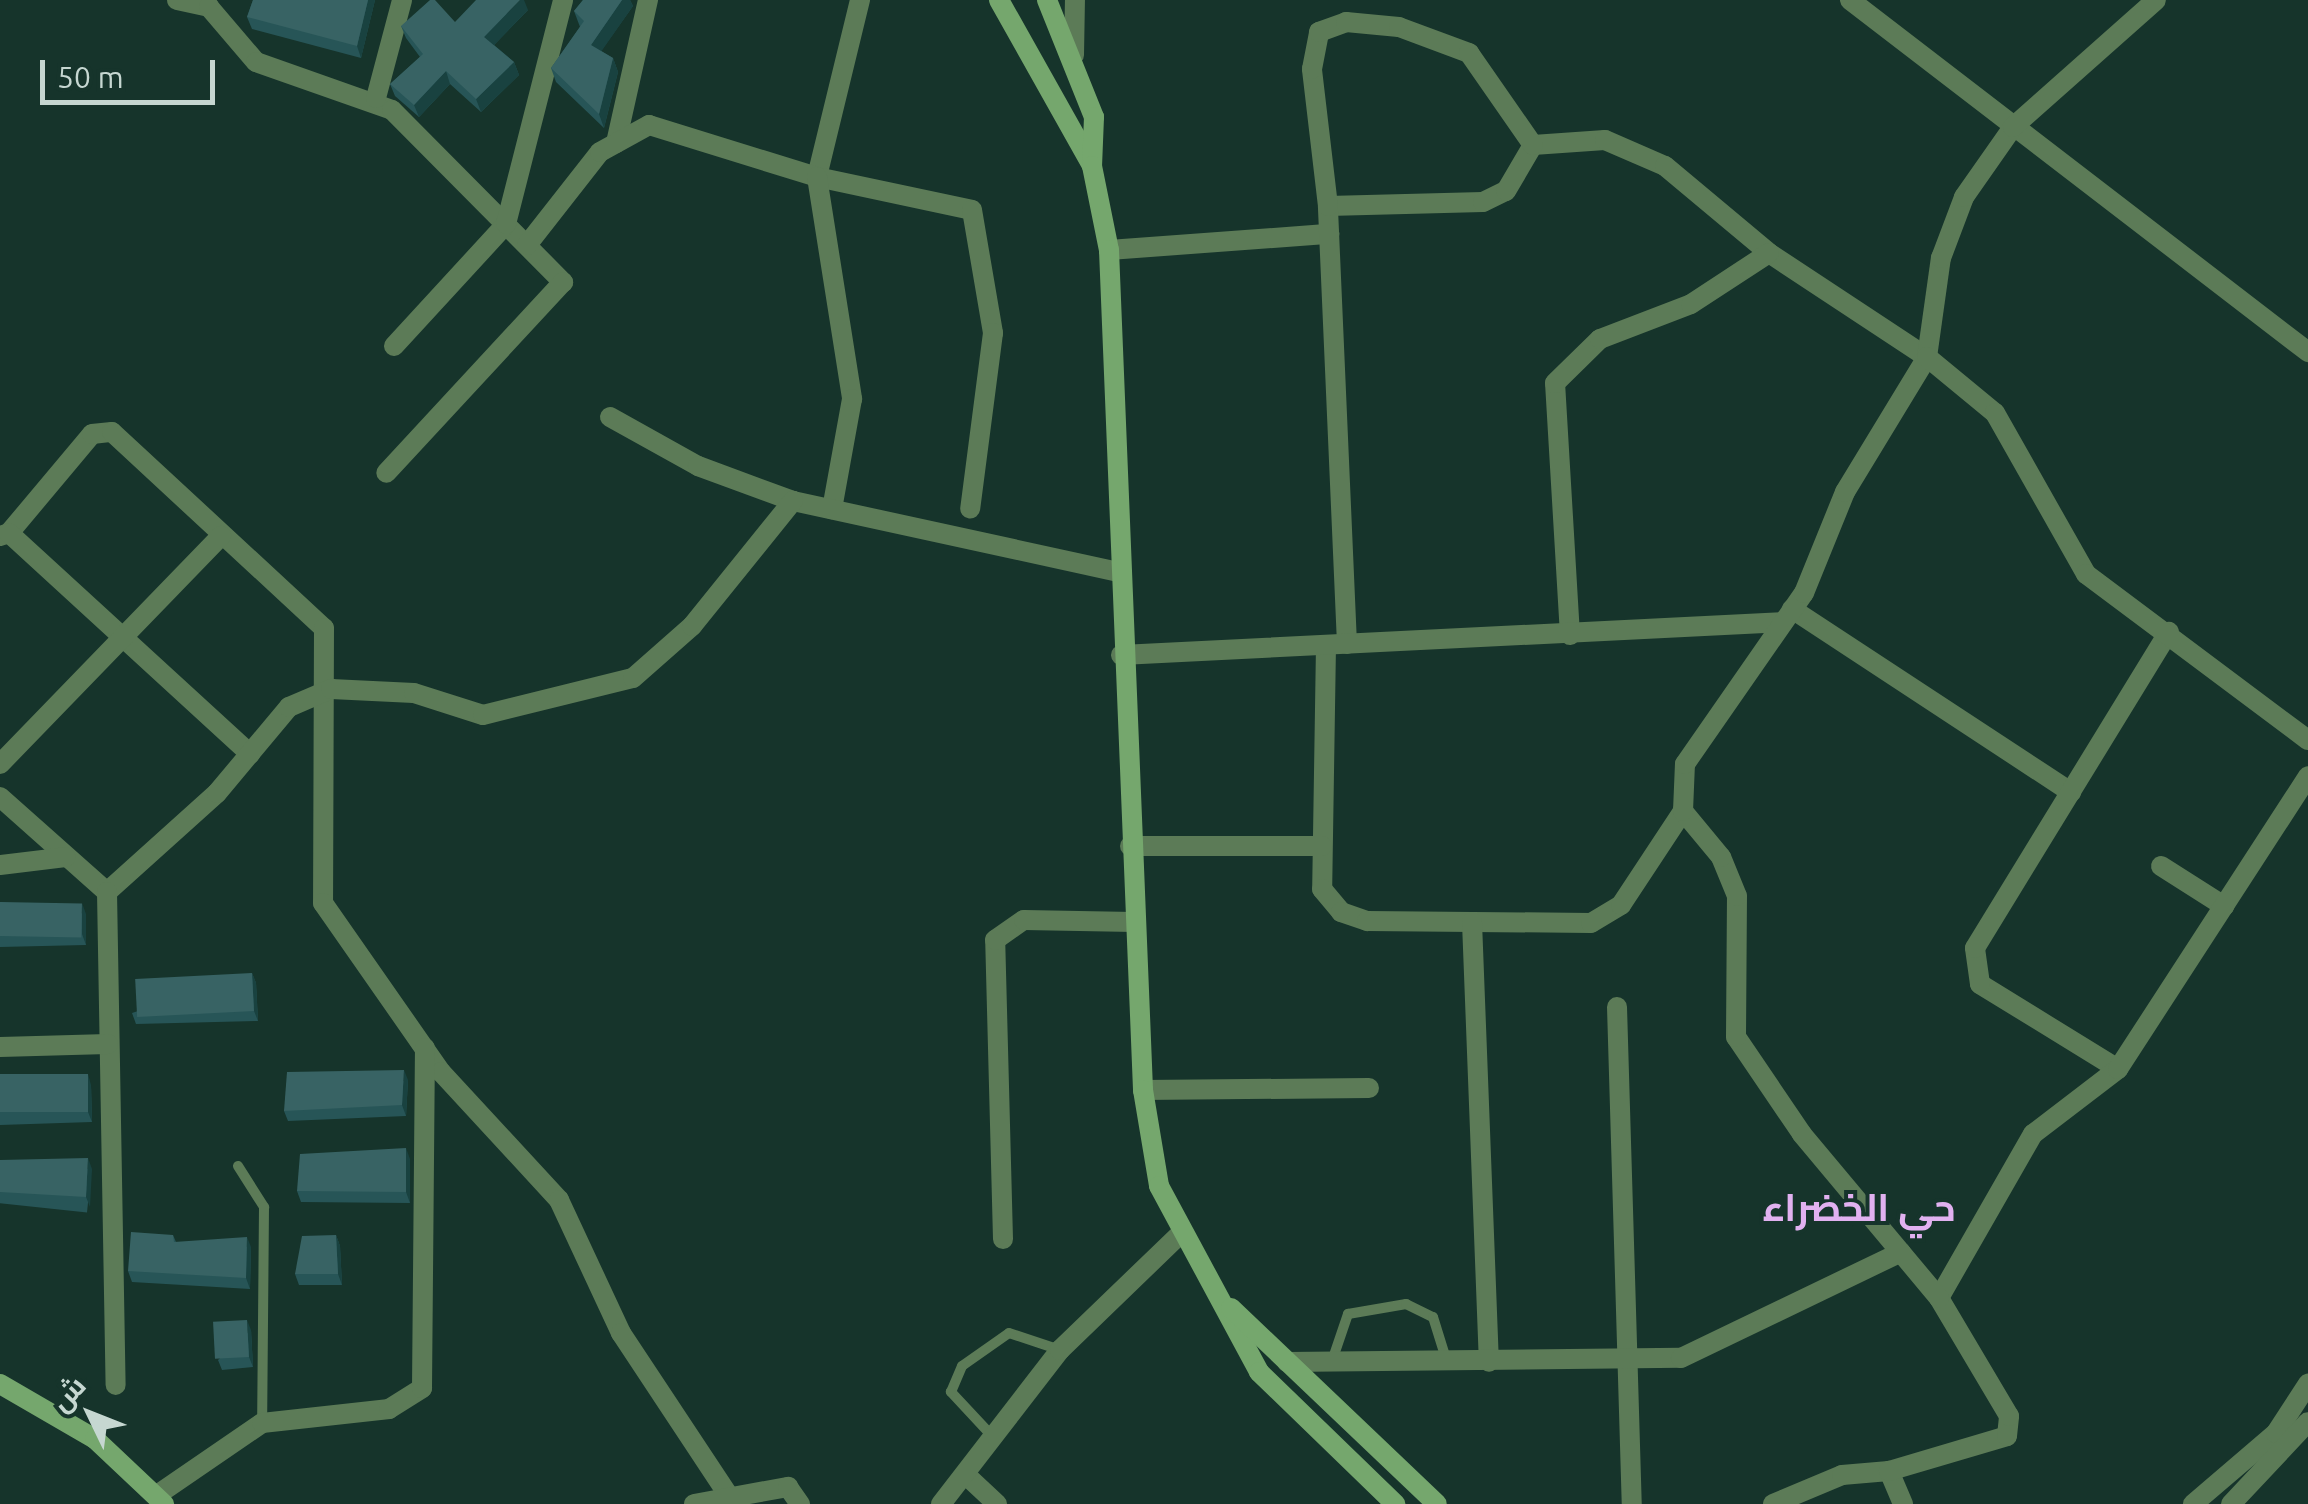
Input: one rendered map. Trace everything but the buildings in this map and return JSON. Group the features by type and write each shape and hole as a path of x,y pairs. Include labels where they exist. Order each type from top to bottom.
{"street":[{"path":"177,0 208,7 256,62 376,98 564,282 386,473"},
{"path":"376,98 402,0"},
{"path":"394,346 506,224 563,0"},
{"path":"616,143 648,0"},
{"path":"832,509 852,399 817,176 860,0"},
{"path":"998,0 1092,166"},
{"path":"1047,0 1074,55 1094,117 1092,166 1109,250 1121,655 1143,1090 1178,1236 1259,1372 1395,1504"},
{"path":"1074,55 1075,0"},
{"path":"1850,0 2308,352"},
{"path":"1533,145 1469,53 1399,28 1346,22 1320,32 1312,68 1328,206 1337,645 1322,889 1341,912 1366,921 1591,922 1621,906 1683,811 1685,764 1788,616 1845,492 1928,357 1942,258 1964,196 2013,127 2156,0"},
{"path":"527,245 616,143 649,125 817,176 972,210 992,333 970,509"},
{"path":"1533,145 1606,140 1636,151 1770,252 1928,357 1995,413 2086,574 2308,740"},
{"path":"1328,206 1484,202 1506,190 1533,145"},
{"path":"1109,250 1329,234"},
{"path":"1570,634 1555,382 1600,339 1692,304 1770,252"},
{"path":"610,417 698,466 793,501 1118,572"},
{"path":"250,754 4,534 92,434 112,432 324,628 331,689 323,903 424,1048 559,1200 621,1333 727,1492"},
{"path":"116,1385 107,892 250,754 289,707 331,689 414,693 483,715 633,678 692,626 793,501"},
{"path":"0,764 221,536"},
{"path":"1121,655 1570,634 1788,616 2071,792"},
{"path":"2118,1069 1980,984 1975,948 2168,632"},
{"path":"1939,1298 2033,1134 2118,1069 2308,776"},
{"path":"0,797 107,892"},
{"path":"1683,811 1721,857 1737,896 1736,1037 1939,1298 2012,1428 1889,1470 1842,1474 1773,1504"},
{"path":"1130,846 1322,846"},
{"path":"0,865 66,858"},
{"path":"2161,866 2224,906"},
{"path":"1003,1239 995,940 1024,920 1134,922"},
{"path":"1472,922 1489,1362"},
{"path":"1617,1007 1633,1362 1632,1504"},
{"path":"0,1047 108,1044"},
{"path":"0,1384 95,1439 160,1500 262,1423 389,1409 422,1388 424,1048"},
{"path":"1143,1090 1370,1088"},
{"path":"942,1504 1060,1350 1178,1236"},
{"path":"1287,1362 1633,1362 1681,1358 1901,1252"},
{"path":"1215,1293 1437,1504"},
{"path":"2192,1504 2276,1434 2308,1384"},
{"path":"2231,1504 2299,1448 2308,1422"},
{"path":"1889,1470 1903,1504"},
{"path":"967,1476 997,1504"},
{"path":"694,1504 727,1492 788,1486 800,1504"}],"lane":[{"path":"238,1166 264,1207 262,1423"},
{"path":"1332,1362 1348,1314 1406,1304 1433,1318 1447,1362"},
{"path":"994,1438 951,1392 962,1366 1009,1333 1060,1350"}],"district":[{"name":"حي الخضراء","path":"1859,1208"}]}
